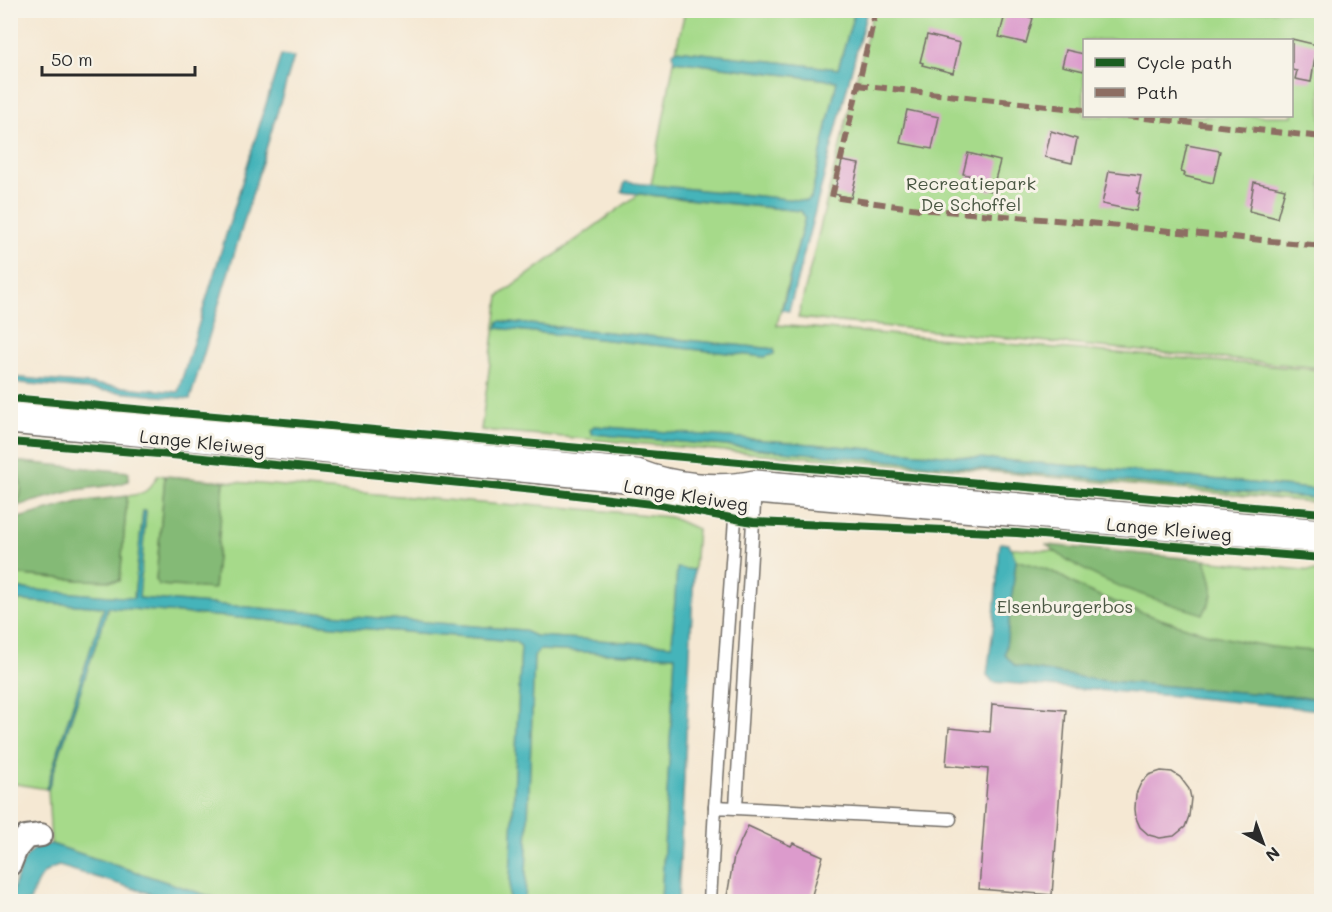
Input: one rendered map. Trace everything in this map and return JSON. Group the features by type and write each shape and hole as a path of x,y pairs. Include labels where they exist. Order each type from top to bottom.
{"street":[{"name":"Lange Kleiweg","path":"10,417 636,476 658,471 745,485 1322,536"},
{"path":"10,864 15,849 26,837 41,835"}],"lane":[{"path":"710,902 715,807 745,485"},
{"path":"736,807 745,485"},
{"path":"715,807 950,819"}],"green space":[{"path":"685,11 855,11 838,69 676,50"},
{"name":"Recreatiepark De Schoffel","path":"873,11 1321,11 1321,368 798,318"},
{"path":"674,61 837,81 811,198 806,201 651,185"},
{"path":"639,194 801,211 805,217 777,325 1321,370 1321,490 1097,468 594,426 592,434 1321,499 1321,503 974,470 481,430 499,296","holes":["500,321 774,349 774,353 765,357 498,328"]},
{"path":"11,461 129,472 128,481 76,490 17,506 21,487"},
{"path":"10,462 21,483 17,506 11,508"},
{"path":"158,475 165,476 156,580 159,585 214,588 224,481 670,517 697,529 694,570 677,569 672,645 535,636 522,630 138,598 146,511 143,511 134,598 11,588 10,574 120,581 127,496 146,491"},
{"path":"165,476 224,481 214,589 159,585 156,580"},
{"path":"127,496 120,581 11,574 11,520 78,502"},
{"path":"1047,545 1205,560 1212,588 1211,600 1203,614 1162,602 1082,569"},
{"name":"Elsenburgerbos","path":"1004,547 1205,564 1205,560 1321,572 1321,680 1005,658"},
{"path":"1016,560 1050,571 1090,592 1178,625 1235,640 1321,651 1321,699 1097,680 1015,666 1005,655"},
{"path":"10,600 104,607 46,789 11,783"},
{"path":"108,607 514,641 521,646 509,901 224,901 51,844 48,789"},
{"path":"539,650 675,656 661,901 525,902 534,656"}],"water":[{"path":"855,11 867,11 789,311 782,310 805,217 801,211 622,192 625,182 806,201 811,198 837,81 674,61 673,52 676,50 838,69"},
{"path":"281,55 294,57 190,399 11,382 11,377 178,392"},
{"path":"499,321 774,349 774,354 765,357 497,328"},
{"path":"594,426 1097,468 1321,490 1321,499 592,434 590,430"},
{"path":"143,511 146,511 139,598 522,630 535,636 672,645 677,568 694,570 678,901 661,901 675,656 539,650 534,656 525,901 509,901 521,646 514,641 108,607 48,789 46,789 104,607 11,600 11,588 134,598"},
{"path":"1000,543 1009,544 1016,560 1005,655 1015,666 1097,680 1321,699 1321,710 993,682 987,675"},
{"path":"51,844 224,901 175,901 59,866 43,875 30,901 11,902 19,871 25,859 38,847"}],"building":[{"path":"1006,11 1033,18 1026,43 999,37"},
{"path":"927,35 960,43 953,73 922,65 923,63 920,62"},
{"path":"1293,39 1317,45 1311,82 1295,79 1297,71 1293,70"},
{"path":"1066,50 1083,54 1083,71 1062,66"},
{"path":"907,110 939,117 932,149 900,143"},
{"path":"1051,131 1077,139 1072,163 1045,157"},
{"path":"1187,145 1220,151 1213,183 1184,176 1185,173 1181,172"},
{"path":"968,153 1000,161 992,191 967,185 969,175 963,174"},
{"path":"842,161 859,164 851,198 834,194"},
{"path":"1109,171 1141,175 1136,211 1102,204"},
{"path":"1254,182 1285,189 1277,218 1249,211"},
{"path":"992,704 1066,710 1052,895 979,889 988,769 946,765 949,728 990,732"},
{"path":"1161,771 1172,772 1180,777 1189,789 1191,798 1185,827 1174,836 1160,838 1149,835 1140,827 1135,809 1136,794 1141,783 1149,775"},
{"path":"748,826 791,846 793,843 823,856 810,902 726,902 734,856"}],"marked path":[{"path":"876,10 832,197 919,209 1322,246"},
{"path":"857,85 1083,110"},
{"path":"1136,117 1322,137"}],"cycle path":[{"path":"10,398 1322,513"},
{"path":"10,442 172,455 534,490 660,505 753,522 1017,533 1322,558"}]}
